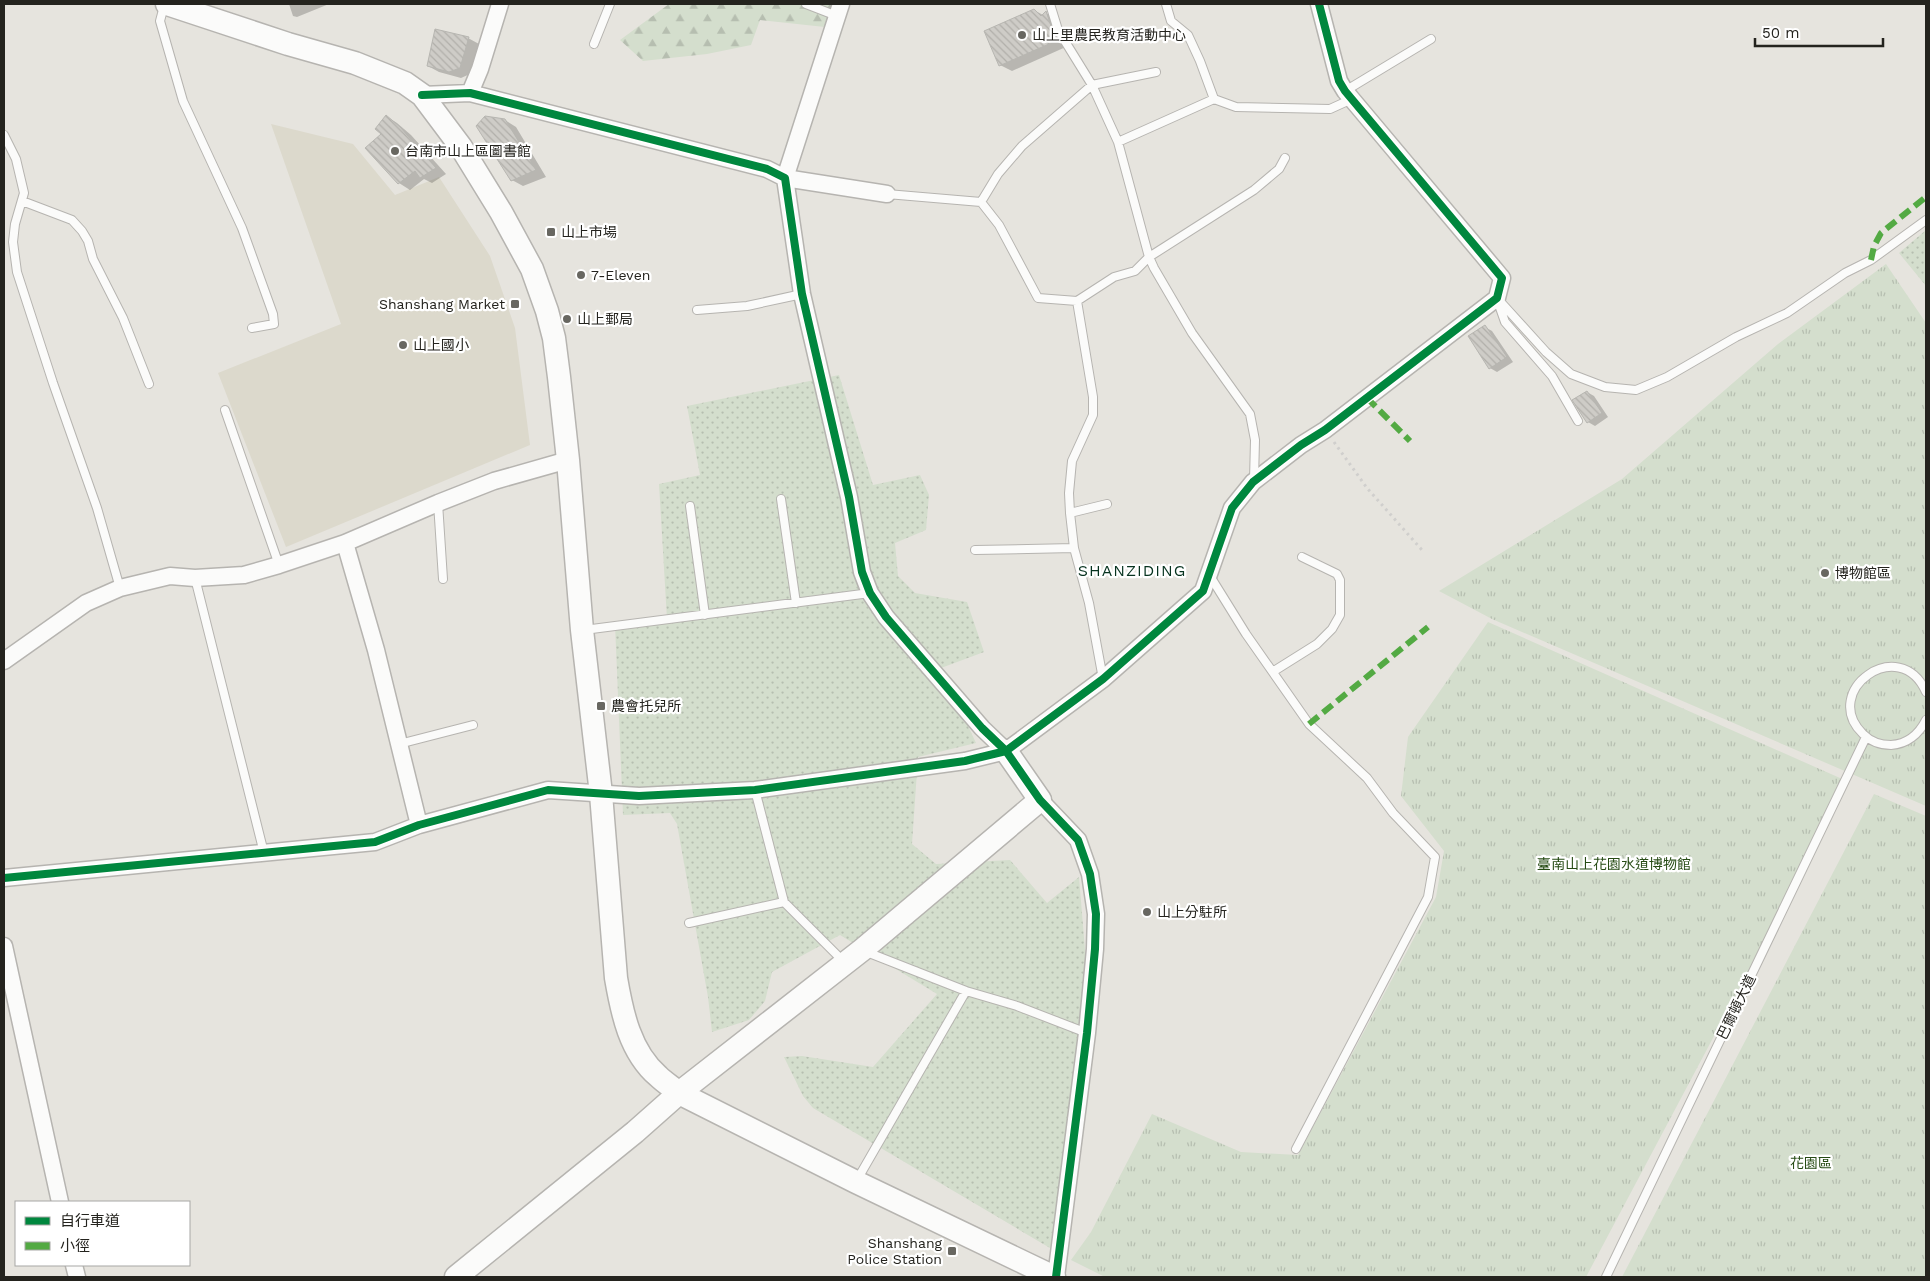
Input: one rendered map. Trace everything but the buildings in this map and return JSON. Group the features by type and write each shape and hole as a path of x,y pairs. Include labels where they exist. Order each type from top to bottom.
{"main road":[{"path":"165,4 288,44 355,63 405,83 422,95 461,147 501,212 532,269 547,311 554,338 568,460 582,630 601,794 616,978 624,1020 634,1042 648,1065 679,1093 856,1182 1055,1277"},
{"path":"456,1277 628,1138 679,1093 854,957 1040,800 1006,750"}],"street":[{"path":"470,93 480,69 500,4"},
{"path":"4,878 375,842 419,825 548,790 638,796 755,790 965,761 1006,750 1103,679 1204,591 1232,508 1253,482 1300,445 1326,430 1497,298 1502,278 1348,95 1339,80 1319,4"},
{"path":"839,10 785,178 802,294 848,496 862,572 870,593 886,617 982,728 1006,750"},
{"path":"422,95 470,93 767,168 785,178 887,194"},
{"path":"4,661 86,603 120,588 170,576 195,578 244,575 279,565 345,543 494,481 568,460"},
{"path":"345,543 376,650 419,825"},
{"path":"1040,800 1078,840 1090,874 1096,914 1095,949 1087,1034 1055,1277"},
{"path":"4,946 60,1201"}],"lane":[{"path":"165,4 160,21 183,101 242,228 273,314 274,324 252,328"},
{"path":"594,44 610,4"},
{"path":"806,4 839,10"},
{"path":"1050,4 1058,30 1092,85 1118,142 1149,257 1192,332 1250,414 1255,440 1253,482"},
{"path":"1166,4 1172,21 1188,35 1214,99"},
{"path":"1118,142 1214,99 1236,107 1330,109 1431,40"},
{"path":"981,202 998,174 1022,146 1092,85 1156,72"},
{"path":"4,135 16,159 24,193 15,224 13,242 17,272 53,384 97,508 120,588"},
{"path":"887,194 981,202 999,225 1038,298 1077,301 1114,277 1135,272 1149,257 1254,190 1279,169 1285,158"},
{"path":"22,201 72,220 82,231 88,241 93,258 123,318 149,384"},
{"path":"1497,298 1546,352 1571,374 1605,387 1636,390 1667,377 1736,337 1787,313 1845,273 1871,260 1926,220"},
{"path":"697,310 747,306 802,294"},
{"path":"1497,298 1505,322 1552,376 1578,421"},
{"path":"1077,301 1093,397 1093,415 1072,461 1070,512 1074,548 1089,603 1103,679"},
{"path":"225,410 279,565"},
{"path":"781,499 796,603"},
{"path":"438,503 443,579"},
{"path":"1070,512 1107,504"},
{"path":"690,506 705,615"},
{"path":"975,550 1074,548"},
{"path":"1274,671 1317,644 1332,629 1340,615 1340,580 1337,574 1302,557"},
{"path":"1210,576 1246,634 1274,671 1309,724 1367,778 1393,813 1434,857 1428,897 1296,1148"},
{"path":"195,578 264,853"},
{"path":"582,630 870,593"},
{"path":"1926,692 1920,682 1904,670 1884,668 1865,676 1853,692 1851,702 1854,722 1866,737 1885,745 1896,745 1914,737 1926,720"},
{"path":"399,744 473,725"},
{"name":"巴爾頓大道","path":"1606,1277 1866,737"},
{"path":"755,790 784,902 854,957 1017,1006 1087,1034"},
{"path":"688,923 784,902"},
{"path":"856,1182 966,991"}],"path":[{"path":"1326,430 1367,488 1422,550"}],"shaded area":[{"name":"山上國小","path":"271,124 353,144 395,195 439,177 490,256 515,328 530,445 286,547 218,373 341,324"}],"green space":[{"path":"669,4 837,4 834,28 760,20 751,45 707,54 643,61 620,40"},
{"path":"1926,230 1926,286 1899,253"},
{"path":"1886,264 1926,323 1926,806 1492,619 1439,591 1622,479 1778,344"},
{"path":"839,375 873,485 920,475 929,495 926,530 895,543 898,576 915,593 967,602 984,652 941,668 976,743 918,757 912,844 936,864 1010,860 1047,903 1079,877 1086,962 1061,1224 1050,1248 813,1108 803,1096 784,1057 802,1056 873,1067 937,994 840,935 772,972 765,1001 749,1020 712,1032 708,997 677,824 670,813 623,815 615,624 667,619 659,484 700,475 687,406"},
{"name":"臺南山上花園水道博物館","path":"1488,622 1849,782 1586,1277 1105,1277 1071,1260 1091,1232 1152,1114 1241,1152 1298,1155 1436,897 1444,851 1401,796 1408,737"},
{"name":"花園區","path":"1874,794 1926,816 1926,1277 1622,1277"}],"marked path":[{"path":"1871,260 1874,246 1881,233 1926,197"},
{"path":"1367,398 1410,441"},
{"path":"1309,724 1428,627"}],"cycle path":[{"path":"4,878 375,842 419,825 548,790 639,796 755,790 965,761 1006,751 1103,679 1203,591 1232,508 1253,482 1301,445 1325,430 1497,298 1502,278 1345,91 1339,81 1319,4"},
{"path":"422,95 470,93 767,169 785,178 802,294 849,497 862,572 870,593 886,617 982,728 1006,751 1040,800 1078,840 1090,874 1096,914 1095,949 1087,1033 1056,1277"}],"place":[{"name":"山上里農民教育活動中心","path":"1022,35"},
{"name":"台南市山上區圖書館","path":"395,151"},
{"name":"山上市場","path":"551,232"},
{"name":"7-Eleven","path":"581,275"},
{"name":"Shanshang Market","path":"515,304"},
{"name":"山上郵局","path":"567,319"},
{"name":"山上國小","path":"403,345"},
{"name":"博物館區","path":"1825,573"},
{"name":"農會托兒所","path":"601,706"},
{"name":"山上分駐所","path":"1147,912"},
{"name":"Shanshang Police Station","path":"952,1251"}],"district":[{"name":"SHANZIDING","path":"1132,570"}]}
